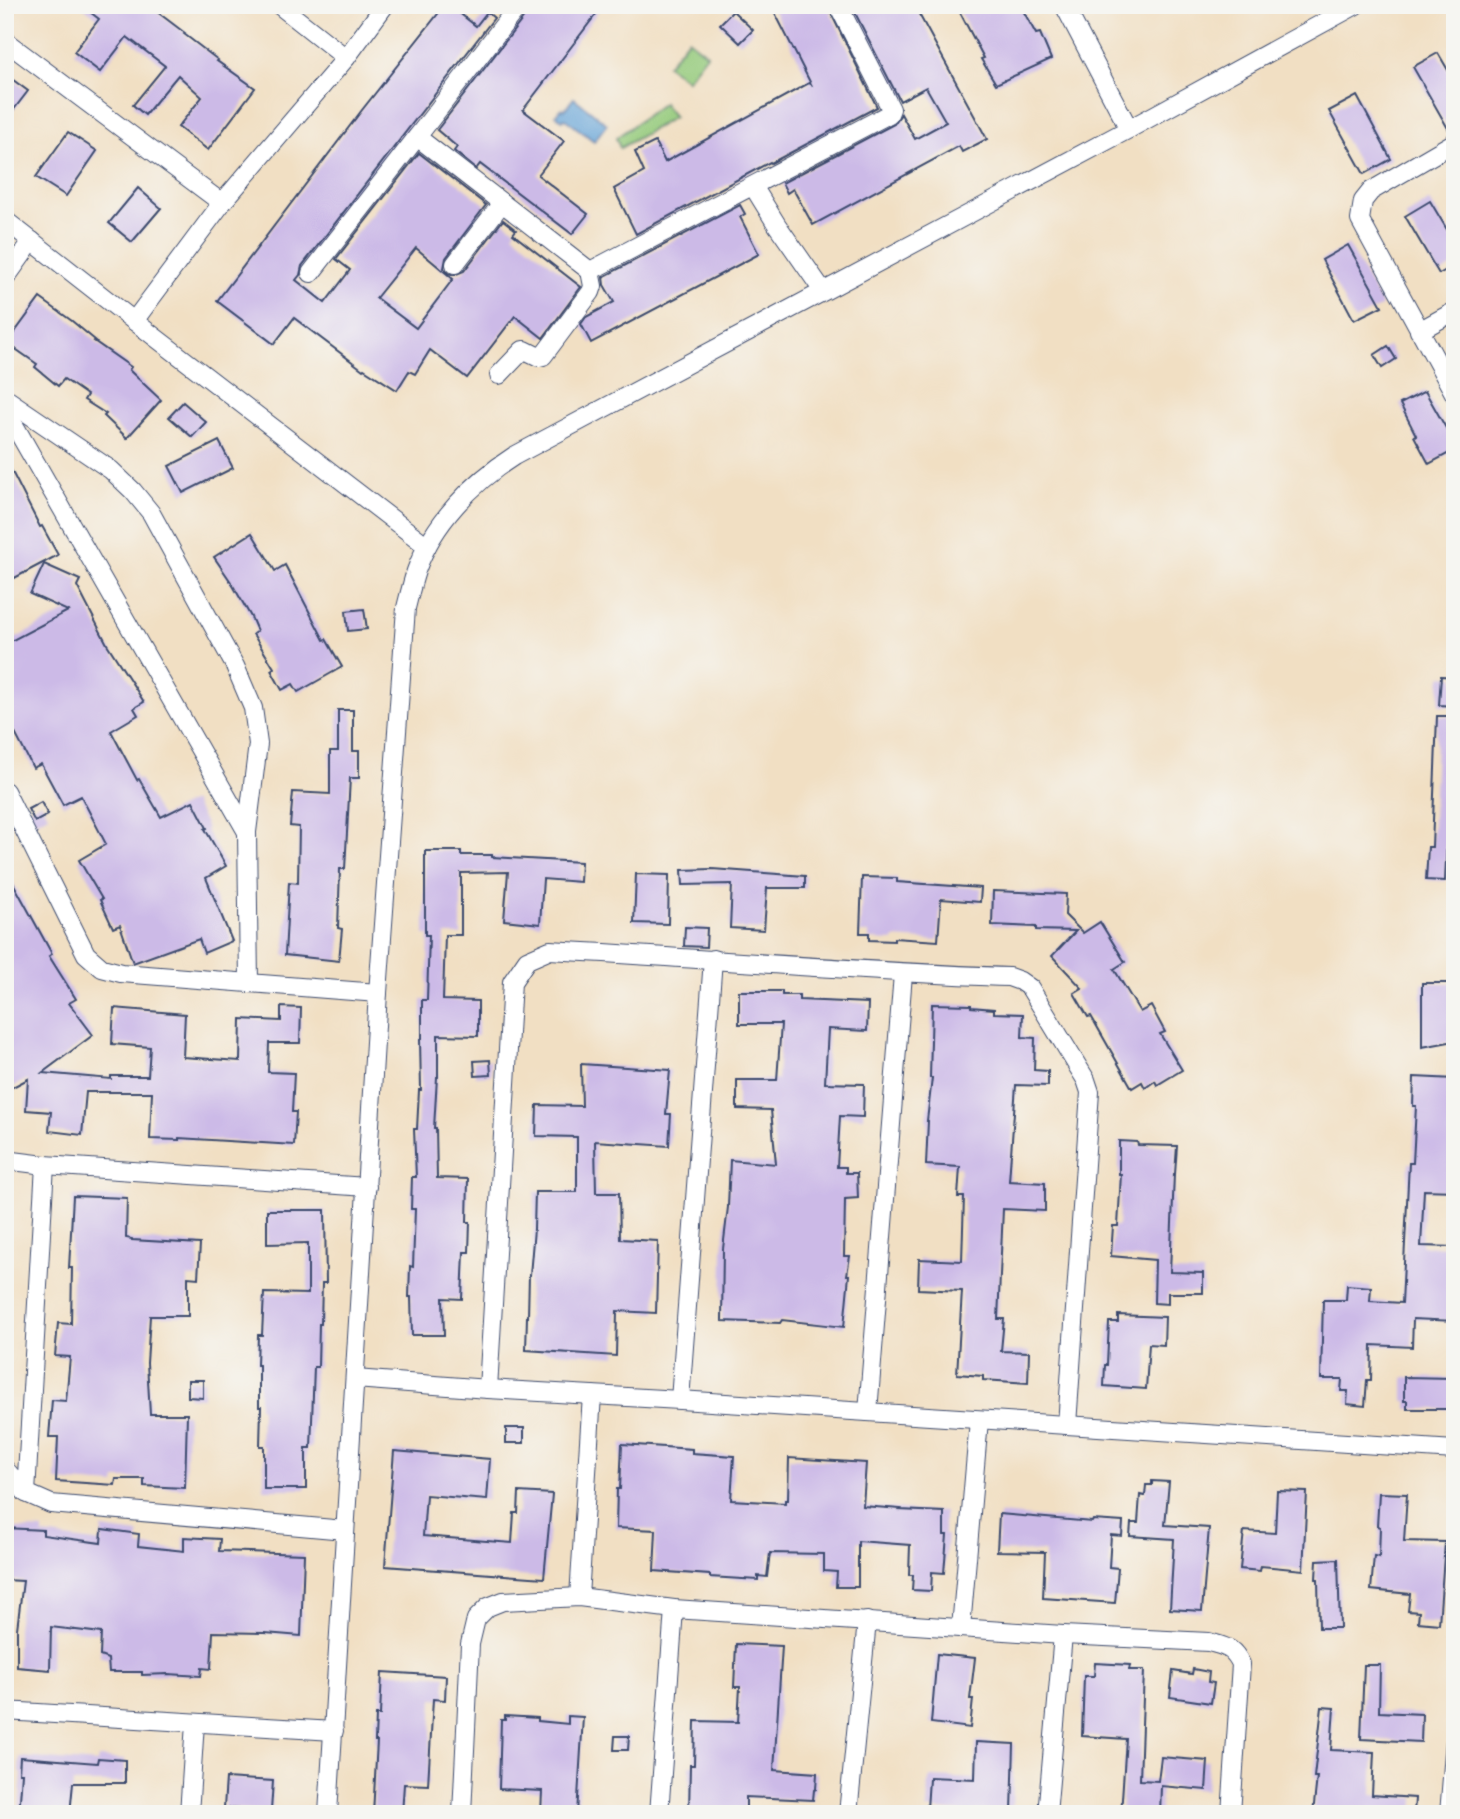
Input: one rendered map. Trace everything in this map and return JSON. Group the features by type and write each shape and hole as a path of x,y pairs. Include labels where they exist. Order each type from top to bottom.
{"street":[{"path":"279,5 346,58"},
{"path":"134,321 222,203 346,58 385,5"},
{"path":"590,271 891,112 838,5"},
{"path":"1064,5 1129,128"},
{"path":"328,1814 378,993 406,608 415,572 427,546 451,510 490,471 514,456 1356,5"},
{"path":"311,273 417,137 510,9"},
{"path":"5,41 222,203"},
{"path":"417,137 590,271 593,286 591,292 543,356 523,350 499,375"},
{"path":"1455,142 1371,191 1363,201 1360,220 1455,395"},
{"path":"753,186 823,291"},
{"path":"455,264 502,203"},
{"path":"5,220 427,546"},
{"path":"5,279 33,241"},
{"path":"1419,331 1455,311"},
{"path":"5,398 111,470 133,491 164,536 235,666 253,708 258,744 247,832 249,983"},
{"path":"5,409 247,832"},
{"path":"5,791 13,824 86,954 102,968 121,973 378,993"},
{"path":"488,1389 512,982 527,960 550,950 904,974 1009,977 1030,988 1086,1080 1090,1092 1067,1426"},
{"path":"680,1400 713,959"},
{"path":"868,1412 904,974"},
{"path":"5,1160 367,1187"},
{"path":"26,1493 45,1165"},
{"path":"355,1379 1455,1450"},
{"path":"579,1597 592,1395"},
{"path":"961,1628 979,1420"},
{"path":"5,1469 26,1493 51,1504 345,1530"},
{"path":"462,1814 470,1644 476,1619 488,1607 503,1601 579,1597 674,1609 1209,1642 1235,1651 1241,1664 1231,1814"},
{"path":"659,1814 674,1609"},
{"path":"848,1814 867,1621"},
{"path":"1047,1814 1063,1635"},
{"path":"5,1711 334,1731"},
{"path":"189,1814 195,1723"},
{"path":"1449,1814 1455,1740"}],"green space":[{"path":"688,39 707,54 687,80 667,65"},
{"path":"663,103 674,117 620,148 616,138"}],"water":[{"path":"574,98 607,124 594,141 556,115"}],"building":[{"path":"81,5 148,5 255,88 208,150 178,127 202,97 178,75 145,115 133,105 165,66 127,37 100,72 74,52 99,19"},
{"path":"445,5 449,5 476,26 487,12 494,18 302,266 296,280 325,303 350,270 336,259 419,153 486,205 446,258 444,268 448,273 454,275 464,271 503,220 516,230 513,234 581,287 543,338 515,316 467,378 430,350 415,374 409,371 397,390 363,370 294,318 274,344 217,301","holes":["416,248 453,279 416,328 376,298"]},
{"path":"531,5 603,5 523,110 564,141 538,175 588,214 572,234 480,164 476,169 454,151 457,147 437,130"},
{"path":"771,5 827,5 877,107 636,234 614,189 644,172 635,152 655,142 665,162 811,84"},
{"path":"851,5 914,5 987,139 962,152 959,146 813,225 793,189 787,193 782,183 894,124 901,114 915,139 946,122 926,87 900,101"},
{"path":"956,5 1020,5 1036,34 1040,33 1051,59 996,84"},
{"path":"733,11 753,30 740,43 720,24"},
{"path":"1438,53 1455,82 1455,131 1450,132 1413,67"},
{"path":"5,74 28,91 5,121"},
{"path":"1357,96 1391,159 1364,174 1329,111"},
{"path":"68,132 97,151 66,196 36,177"},
{"path":"138,188 161,208 132,242 109,223"},
{"path":"1430,201 1455,243 1455,265 1439,274 1405,216"},
{"path":"740,205 745,214 740,217 759,254 591,343 581,324 586,317 614,302 604,285 603,277"},
{"path":"1348,245 1382,306 1354,320 1322,260"},
{"path":"40,298 131,367 129,370 161,400 127,438 104,416 106,414 84,400 87,395 64,379 58,386 35,367 37,364 7,343"},
{"path":"1388,346 1396,359 1382,368 1374,355"},
{"path":"1425,391 1455,444 1455,450 1429,464 1400,404"},
{"path":"183,402 206,422 192,437 169,417"},
{"path":"219,441 233,468 183,493 169,466"},
{"path":"5,458 40,527 42,526 58,555 5,583"},
{"path":"252,533 275,571 285,565 324,640 326,639 342,667 298,692 293,684 282,690 271,670 274,668 253,634 257,631 251,617 214,557"},
{"path":"44,564 80,580 77,586 107,644 144,702 134,708 138,715 111,731 137,780 139,779 161,817 193,801 226,866 206,878 232,941 204,953 199,939 133,963 120,925 113,928 100,900 102,899 79,860 106,844 81,796 63,805 41,764 33,768 14,731 10,733 5,724 5,644 68,611 30,594"},
{"path":"364,609 367,629 348,631 346,611"},
{"path":"1441,676 1455,677 1454,706 1439,705"},
{"path":"338,710 353,710 353,751 359,751 359,778 350,778 345,869 340,869 338,928 342,929 339,961 285,955 289,882 298,883 299,827 290,826 293,792 330,794 330,751 338,751"},
{"path":"1437,716 1452,716 1451,762 1455,763 1455,837 1447,837 1445,881 1426,880 1428,847 1432,847"},
{"path":"41,802 48,815 35,822 28,809"},
{"path":"425,851 461,851 461,855 581,862 580,882 543,879 540,924 504,920 508,872 461,873 461,935 445,935 443,1000 478,1001 478,1036 438,1035 434,1128 437,1178 468,1179 467,1222 470,1222 469,1252 464,1252 462,1299 443,1298 444,1335 412,1335 409,1297 415,1209 411,1209 412,1177 416,1177 414,1129 417,1129 421,1090 422,1000 427,1000 429,935 425,935"},
{"path":"5,868 52,954 49,956 76,999 69,1003 93,1035 42,1073 111,1079 111,1076 148,1076 150,1047 112,1044 114,1008 185,1014 183,1057 240,1061 241,1019 281,1021 281,1007 301,1008 300,1043 269,1043 268,1072 294,1073 294,1145 179,1138 150,1139 152,1092 86,1092 82,1135 49,1131 51,1112 26,1110 28,1079 5,1091"},
{"path":"712,869 805,876 805,888 767,888 764,930 730,928 732,884 683,885 682,870"},
{"path":"636,874 669,875 668,924 634,923"},
{"path":"862,877 897,878 897,882 981,888 980,902 941,899 938,941 894,938 894,941 869,940 869,933 860,933"},
{"path":"993,891 1066,894 1065,915 1083,933 1100,922 1125,962 1114,969 1140,1012 1151,1006 1165,1032 1160,1034 1182,1070 1157,1085 1155,1081 1145,1088 1142,1082 1132,1088 1091,1016 1088,1017 1074,993 1082,988 1052,956 1076,931 992,925"},
{"path":"685,927 707,928 706,947 684,946"},
{"path":"1422,983 1455,983 1455,1041 1422,1047"},
{"path":"739,991 782,991 782,995 799,995 799,1000 868,1003 867,1031 828,1029 825,1083 864,1084 863,1117 840,1116 837,1167 846,1167 846,1173 857,1173 858,1198 845,1199 844,1256 850,1256 844,1327 782,1320 780,1323 722,1321 723,1249 730,1160 776,1164 771,1110 737,1109 737,1080 777,1080 781,1024 739,1024"},
{"path":"932,1004 971,1005 994,1009 994,1013 1023,1014 1022,1037 1035,1038 1034,1070 1048,1071 1048,1086 1016,1085 1009,1181 1045,1183 1045,1211 1003,1209 998,1319 1004,1319 1001,1351 1029,1352 1028,1383 983,1380 983,1376 957,1374 962,1291 918,1289 919,1259 962,1261 964,1197 958,1197 960,1167 926,1165 932,1078"},
{"path":"490,1060 491,1075 475,1076 474,1061"},
{"path":"581,1064 670,1070 666,1114 671,1114 669,1146 595,1141 596,1193 619,1193 620,1239 658,1241 656,1313 617,1311 616,1356 526,1350 535,1192 577,1192 577,1137 536,1136 537,1105 582,1106"},
{"path":"1414,1077 1455,1079 1455,1191 1424,1190 1421,1246 1455,1247 1455,1321 1413,1319 1412,1347 1372,1345 1371,1380 1367,1380 1365,1406 1347,1404 1348,1391 1341,1391 1342,1379 1321,1379 1323,1300 1346,1300 1347,1285 1371,1287 1370,1301 1402,1303 1409,1163 1413,1163 1416,1106 1413,1106"},
{"path":"1119,1141 1137,1142 1138,1145 1177,1146 1170,1272 1203,1273 1203,1293 1168,1293 1168,1304 1154,1303 1155,1260 1111,1256 1113,1226 1118,1226 1121,1174"},
{"path":"73,1196 127,1198 126,1238 200,1244 198,1278 188,1277 188,1316 150,1316 147,1363 150,1414 187,1414 185,1488 144,1486 144,1479 116,1479 115,1485 56,1481 58,1437 49,1437 52,1400 66,1401 70,1357 55,1356 58,1323 71,1324 72,1268 69,1268"},
{"path":"267,1210 325,1210 326,1283 322,1283 318,1367 314,1367 311,1448 306,1448 306,1489 264,1489 264,1446 260,1446 261,1407 257,1365 264,1293 308,1294 308,1243 267,1244"},
{"path":"1118,1315 1165,1317 1164,1345 1149,1344 1146,1389 1104,1386 1109,1322 1118,1322"},
{"path":"1404,1377 1453,1378 1452,1409 1407,1409 1407,1401 1404,1401"},
{"path":"188,1380 203,1380 203,1398 188,1397"},
{"path":"506,1428 524,1428 524,1443 506,1443"},
{"path":"622,1444 692,1449 692,1453 734,1456 731,1500 785,1503 785,1500 788,1500 789,1458 866,1463 863,1506 944,1512 944,1535 947,1535 944,1573 932,1572 931,1591 912,1590 913,1575 909,1575 910,1545 858,1541 858,1587 836,1587 837,1572 824,1571 824,1554 770,1553 767,1577 758,1576 758,1580 654,1571 656,1530 616,1528"},
{"path":"394,1451 490,1459 487,1500 426,1495 423,1536 512,1543 519,1492 552,1494 544,1578 385,1566"},
{"path":"1152,1481 1169,1482 1165,1525 1209,1528 1202,1611 1170,1609 1174,1539 1130,1536 1131,1523 1138,1523 1140,1495 1145,1496 1146,1485 1152,1485"},
{"path":"1277,1491 1307,1492 1303,1570 1261,1566 1260,1571 1240,1569 1244,1531 1275,1533"},
{"path":"1379,1493 1407,1494 1404,1541 1445,1542 1439,1624 1418,1622 1419,1612 1408,1611 1410,1594 1371,1590 1374,1556 1379,1557"},
{"path":"999,1514 1123,1522 1122,1536 1111,1535 1109,1567 1118,1568 1115,1603 1043,1598 1045,1552 997,1551"},
{"path":"5,1528 43,1530 43,1535 101,1543 102,1529 139,1534 138,1546 184,1551 184,1537 220,1539 219,1551 304,1554 301,1636 213,1632 211,1669 202,1668 201,1676 142,1675 142,1672 109,1672 108,1659 100,1656 101,1633 51,1627 50,1670 17,1667 17,1629 23,1581 5,1580"},
{"path":"1338,1559 1340,1628 1319,1628 1317,1560"},
{"path":"736,1644 782,1646 774,1770 817,1773 813,1800 746,1797 746,1814 689,1814 690,1765 694,1765 695,1721 738,1722 740,1687 734,1687"},
{"path":"937,1654 975,1658 970,1728 931,1723"},
{"path":"1095,1663 1130,1665 1129,1670 1144,1670 1140,1780 1158,1781 1161,1757 1208,1761 1206,1790 1161,1786 1160,1814 1121,1814 1126,1739 1082,1736 1084,1676 1094,1676"},
{"path":"1364,1665 1380,1665 1379,1712 1422,1714 1421,1742 1361,1739"},
{"path":"1193,1669 1209,1672 1208,1682 1214,1683 1211,1703 1170,1697 1173,1671 1192,1674"},
{"path":"382,1672 446,1676 445,1700 433,1699 428,1785 404,1784 402,1814 373,1814 376,1715 380,1715"},
{"path":"1322,1707 1334,1708 1331,1750 1374,1752 1372,1795 1415,1798 1414,1814 1313,1814 1317,1777 1314,1777"},
{"path":"505,1716 538,1718 538,1721 568,1724 568,1716 583,1717 577,1814 541,1814 542,1791 499,1789 501,1720 505,1720"},
{"path":"615,1736 629,1736 628,1750 614,1750"},
{"path":"976,1742 1014,1744 1012,1812 974,1810 974,1813 927,1809 930,1777 975,1779"},
{"path":"20,1757 97,1763 98,1758 125,1760 125,1783 73,1783 70,1814 19,1814 22,1773 19,1773"},
{"path":"226,1778 273,1781 271,1811 224,1808"}]}
